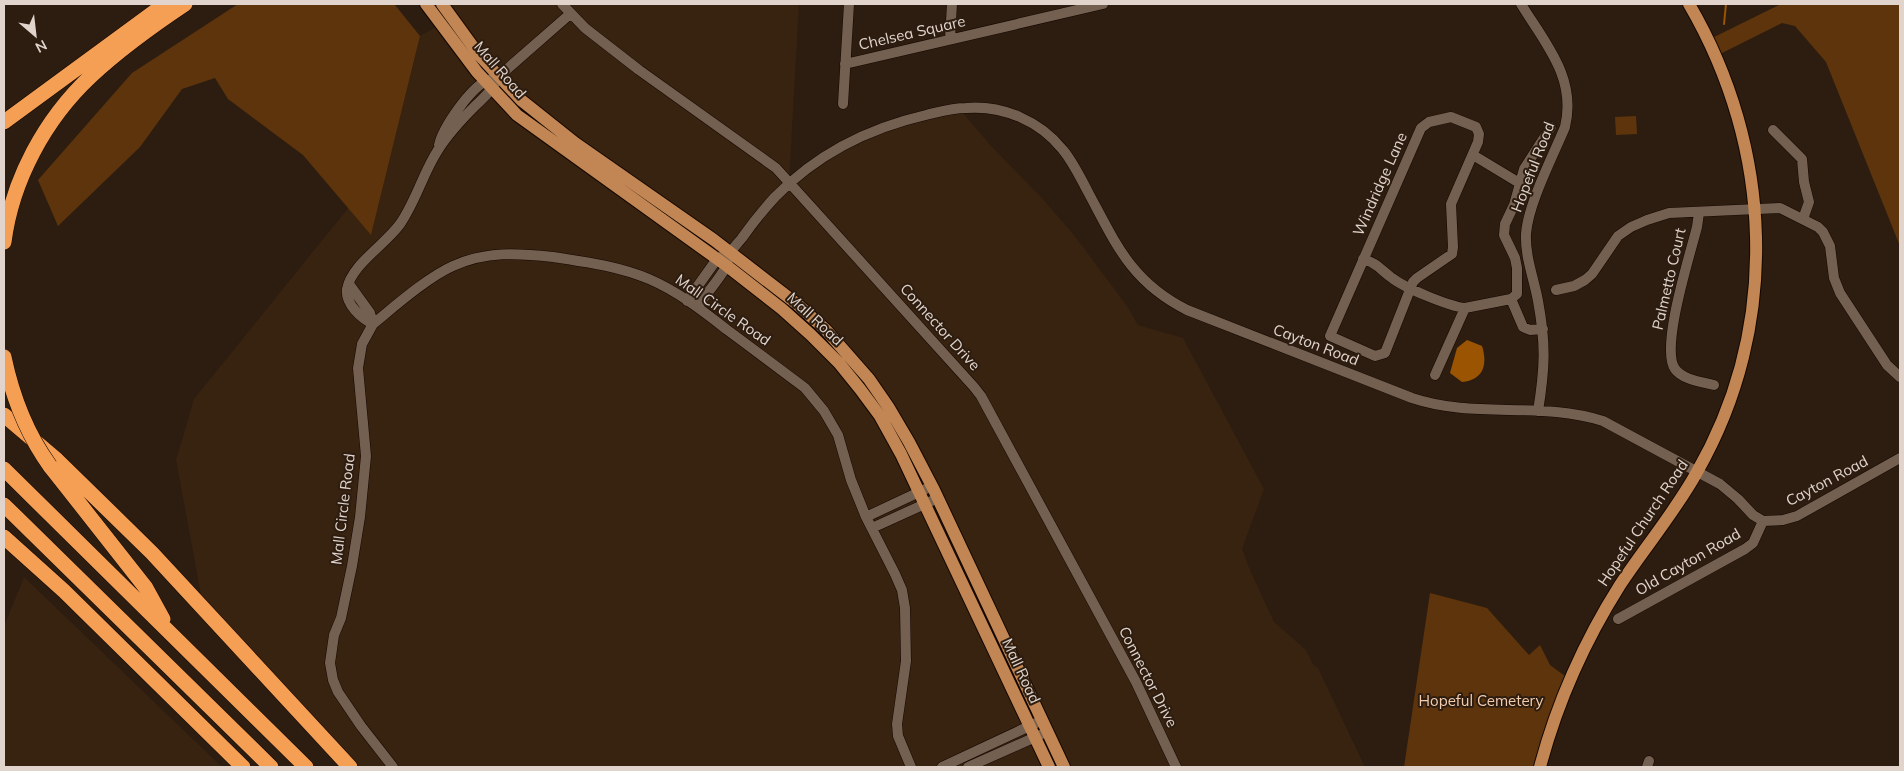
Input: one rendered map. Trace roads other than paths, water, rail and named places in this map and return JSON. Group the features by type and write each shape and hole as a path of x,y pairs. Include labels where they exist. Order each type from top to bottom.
{"highway":[{"path":"4,122 165,4"},
{"path":"4,242 9,216 24,170 58,114 90,77 116,54 185,4"},
{"path":"4,357 19,409 42,454 146,588 170,634"},
{"path":"4,415 57,460 152,553 350,767"},
{"path":"4,469 306,767"},
{"path":"4,506 271,767"},
{"path":"4,537 64,591 243,767"}],"main road":[{"name":"Mall Road","path":"426,4 492,82 517,115 722,263 782,309 839,363 880,416 901,454 1049,767"},
{"name":"Mall Road","path":"442,4 479,55 492,82 520,100 575,143 730,253 798,304 826,330 849,356 889,408 909,442 938,498 1064,767"},
{"name":"Hopeful Church Road","path":"1540,767 1569,679 1589,639 1622,584 1698,472 1727,408 1746,346 1756,274 1755,209 1748,154 1735,107 1718,61 1689,4"}],"street":[{"name":"Connector Drive","path":"562,4 585,28 639,70 770,164 981,396 1136,682 1176,767"},
{"path":"843,104 849,4"},
{"path":"950,39 952,4"},
{"name":"Chelsea Square","path":"845,64 1103,4"},
{"name":"Hopeful Road","path":"1521,4 1562,74 1569,98 1565,127 1530,212 1526,232 1528,256 1543,329 1544,371 1538,411"},
{"path":"373,324 370,313 349,284 352,274 383,244 413,203 438,149 443,133 452,118 570,14"},
{"name":"Cayton Road","path":"730,253 762,211 789,183 833,151 886,126 906,120 966,108 980,107 1005,111 1029,121 1042,129 1062,148 1076,168 1128,264 1149,286 1174,304 1425,403 1458,409 1570,413 1603,421 1720,484 1753,515 1763,521 1783,520 1796,516 1900,458"},
{"name":"Windridge Lane","path":"1450,117 1476,127 1479,134 1473,155 1451,204 1452,254 1417,278 1411,288 1385,353 1375,356 1330,336 1421,128 1428,122 1450,117"},
{"path":"1543,329 1530,330 1523,327 1511,299 1518,291 1517,268 1504,235 1504,224 1514,205 1524,169 1551,126"},
{"path":"1773,130 1802,159 1804,182 1809,202 1803,219"},
{"path":"1473,155 1521,184"},
{"name":"Palmetto Court","path":"1556,290 1574,286 1592,274 1618,236 1630,226 1669,213 1780,208 1818,227 1827,239 1834,278 1840,293 1887,365 1900,377"},
{"name":"Palmetto Court","path":"1699,213 1673,322 1671,353 1673,365 1680,374 1714,385"},
{"name":"Mall Circle Road","path":"394,767 361,726 342,697 333,680 330,662 334,636 352,566 361,510 366,456 358,368 362,344 373,324 438,274 452,266 480,256 504,253 523,253 609,266 650,279 697,307 805,388 816,399 838,435 851,480 866,517 902,590 905,608 906,661 897,724 898,736 911,767"},
{"path":"687,301 730,253"},
{"name":"Windridge Lane","path":"1363,259 1380,267 1397,282 1452,306 1465,308 1511,299"},
{"path":"697,307 722,263"},
{"path":"1435,375 1465,308"},
{"path":"872,528 921,498 932,486"},
{"path":"866,517 921,498 938,498"},
{"name":"Old Cayton Road","path":"1618,619 1753,543 1763,521"},
{"path":"942,767 1044,727"},
{"path":"968,767 1032,732"}],"waterway":[{"path":"1724,24 1726,4"}],"park label":[{"name":"Hopeful Cemetery","path":"1481,701"}]}
